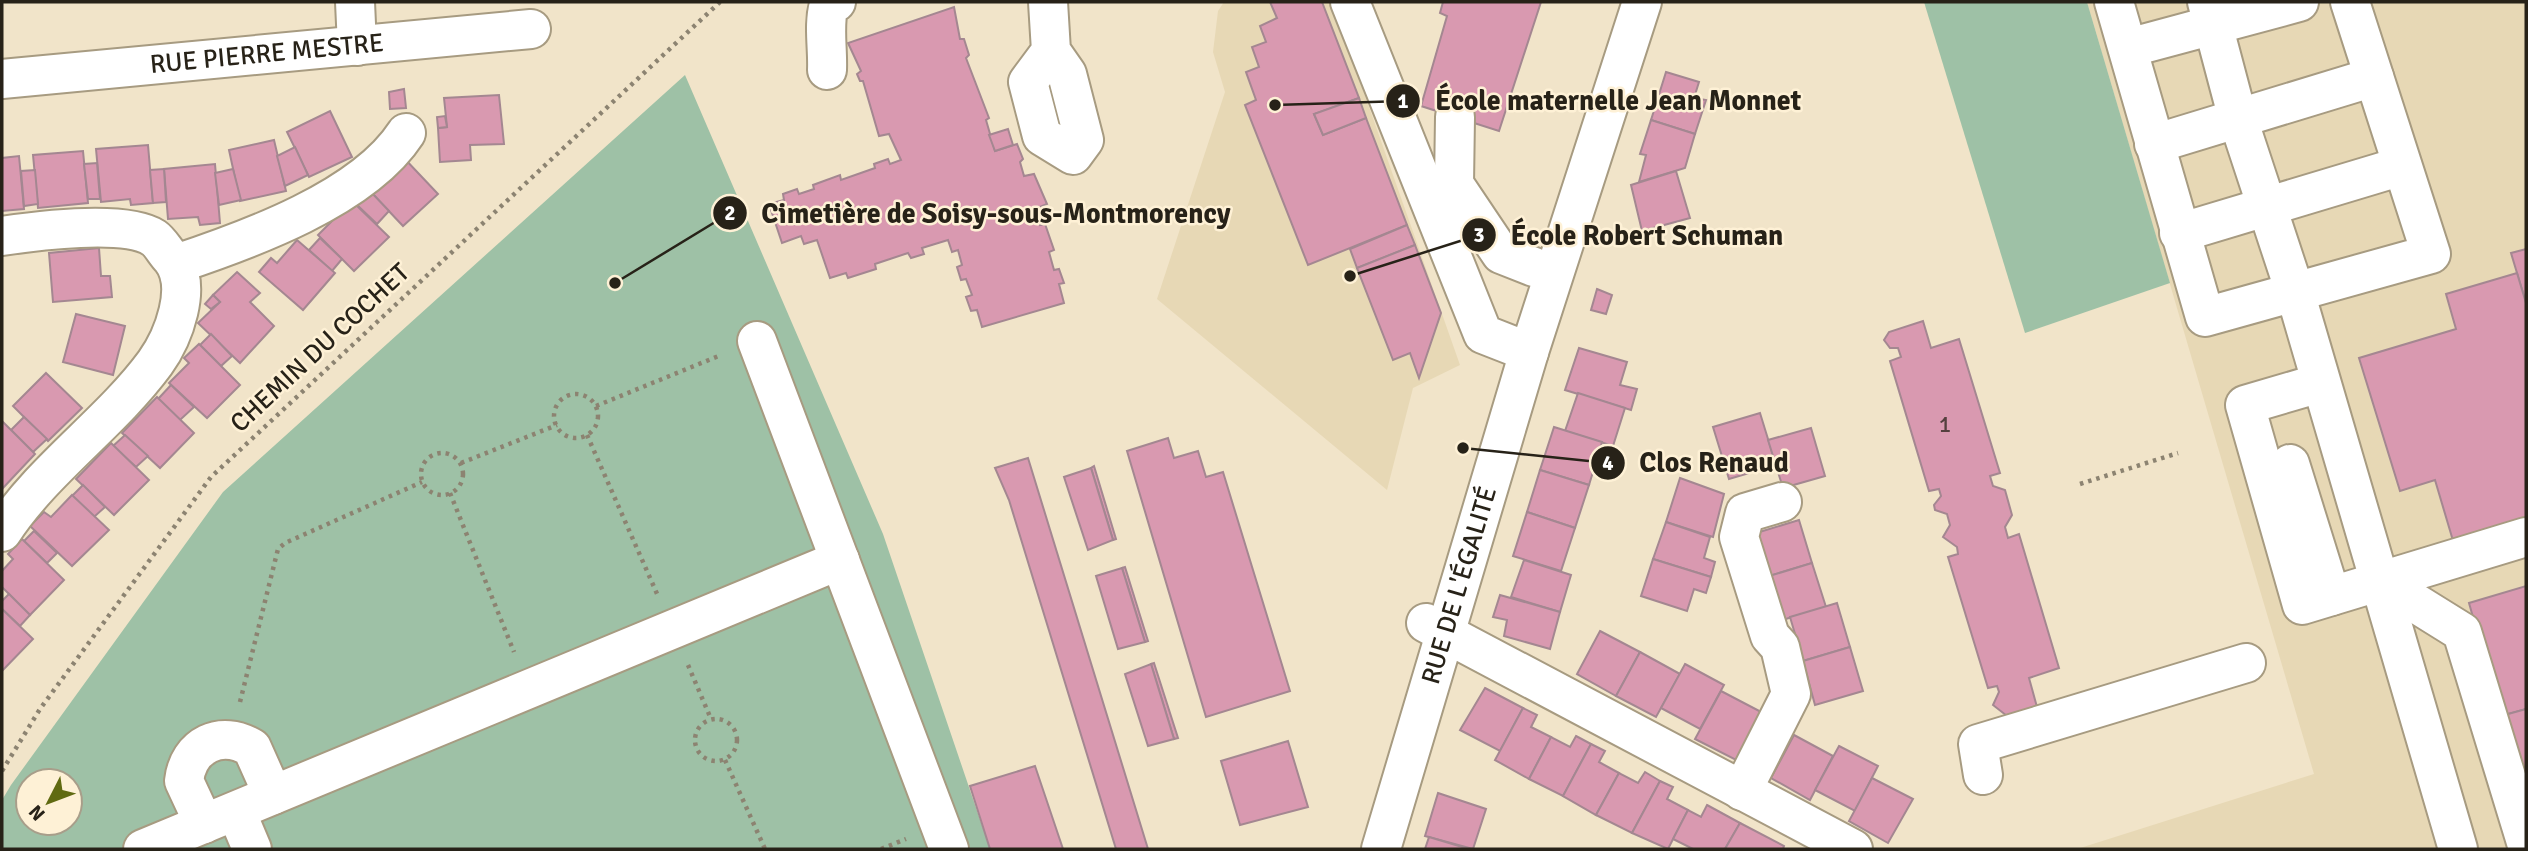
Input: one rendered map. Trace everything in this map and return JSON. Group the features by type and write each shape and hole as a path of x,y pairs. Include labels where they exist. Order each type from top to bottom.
{"street":[{"path":"355,2 357,46"},
{"path":"827,70 829,40 824,19 829,4 836,2"},
{"path":"1048,2 1051,51"},
{"path":"1350,2 1483,334 1520,349"},
{"name":"RUE DE L'ÉGALITÉ","path":"1520,349 1534,267 1616,2"},
{"name":"RUE DE L'ÉGALITÉ","path":"1381,849 1437,628 1520,349 1642,2"},
{"path":"2114,2 2205,317 2431,254 2350,2"},
{"path":"2128,48 2211,14 2299,2"},
{"path":"2211,14 2238,119 2295,292 2458,849"},
{"name":"RUE PIERRE MESTRE","path":"2,79 531,29"},
{"path":"2154,144 2374,78"},
{"path":"1455,117 1454,184 1501,254 1534,267"},
{"path":"176,264 265,233 333,196 393,154 406,133"},
{"path":"2179,233 2403,166"},
{"path":"2,236 53,229 111,228 154,238 176,264 181,290 176,323 156,361 125,398 33,492 2,532"},
{"path":"757,341 950,849"},
{"path":"2320,383 2245,405 2331,596 2526,537"},
{"path":"2291,510 2353,490"},
{"path":"1742,791 1791,694 1780,647 1770,636 1740,537 1745,513 1782,502"},
{"path":"143,849 840,560"},
{"path":"2380,581 2462,632 2526,842"},
{"path":"1437,628 1853,849"},
{"name":"RUE DE L'ÉGALITÉ","path":"1357,849 1437,628"},
{"path":"1983,775 1978,744 2246,663"},
{"path":"252,849 184,781 186,769 191,757 204,744 232,739 252,748 273,795"}],"path":[{"name":"CHEMIN DU COCHET","path":"2,771 40,709 211,477 720,2"},
{"path":"596,406 757,341"},
{"path":"585,396 596,406 598,419 587,435 566,435 557,425 555,411 564,398 585,396"},
{"path":"461,463 557,425"},
{"path":"587,435 711,719"},
{"path":"444,452 461,463 464,470 461,484 450,494 431,492 422,482 421,468 429,456 444,452"},
{"path":"2080,484 2178,453"},
{"path":"232,739 278,549 285,543 422,482"},
{"path":"450,494 529,689"},
{"path":"711,719 725,720 738,736 736,750 725,760 711,762 699,754 696,748 699,727 711,719"},
{"path":"725,760 765,849"}],"shaded area":[{"path":"1224,2 1332,2 1460,365 1413,388 1387,490 1157,299 1225,92 1213,52 1218,11"},
{"path":"2087,2 2526,3 2526,849 2077,849 2314,774"}],"green space":[{"path":"1924,2 2087,2 2170,283 2025,333"},
{"path":"685,75 883,534 990,849 2,849 2,800 14,781 14,837 84,837 84,767 24,767 223,492"}],"building":[{"path":"1270,2 1322,2 1359,98 1314,114 1323,135 1366,118 1407,225 1308,265 1245,105 1256,100 1246,72 1259,67 1252,47 1266,42 1260,26 1277,18"},
{"path":"1443,2 1541,2 1499,131 1421,106 1447,16 1440,13"},
{"path":"954,7 960,39 964,39 969,55 966,58 989,118 986,120 995,151 1017,144 1023,159 1020,162 1024,176 1034,174 1047,204 1035,209 1040,225 1045,224 1054,250 1049,252 1054,270 1059,269 1064,283 1059,284 1064,303 982,327 977,310 971,311 966,297 972,295 966,279 961,280 957,267 962,265 958,250 952,252 948,240 922,248 924,254 911,258 908,253 875,264 876,269 848,278 846,273 830,278 817,240 804,244 801,236 782,243 769,204 784,200 783,194 797,189 799,194 814,189 813,185 840,175 841,180 875,168 874,164 888,159 890,164 901,160 889,134 879,136 863,81 860,81 857,74 861,71 848,43"},
{"path":"1666,72 1699,82 1694,98 1706,100 1695,134 1651,120"},
{"path":"404,89 406,108 390,109 389,92"},
{"path":"499,95 504,144 470,145 471,160 440,162 438,128 447,127 444,98"},
{"path":"1359,98 1366,118 1323,135 1314,114"},
{"path":"330,111 352,157 309,177 287,132"},
{"path":"445,116 447,127 438,128 437,117"},
{"path":"1651,120 1695,134 1685,168 1639,182 1646,155 1640,154"},
{"path":"1008,129 1013,145 995,151 989,135"},
{"path":"274,140 286,191 240,201 229,150"},
{"path":"148,145 153,203 131,205 130,199 101,202 96,149"},
{"path":"295,147 308,175 285,186 277,156"},
{"path":"83,151 88,203 38,208 33,155"},
{"path":"19,156 24,209 2,211 2,158"},
{"path":"403,157 438,194 403,226 368,189"},
{"path":"97,163 100,199 88,199 84,164"},
{"path":"215,164 220,223 200,225 198,217 168,219 164,169"},
{"path":"164,169 166,202 153,203 150,170"},
{"path":"233,169 241,200 219,205 215,173"},
{"path":"35,170 38,204 24,206 21,171"},
{"path":"1676,171 1690,218 1642,231 1631,185"},
{"path":"370,191 389,211 377,224 356,204"},
{"path":"352,201 389,237 354,271 318,235"},
{"path":"1407,225 1415,245 1357,268 1350,249"},
{"path":"320,238 342,259 332,271 309,250"},
{"path":"297,240 335,273 303,310 259,272 271,258 277,263"},
{"path":"1415,245 1441,313 1419,378 1410,353 1393,360 1357,268"},
{"path":"99,248 101,276 110,276 112,297 53,302 49,253"},
{"path":"2526,249 2526,303 2511,253"},
{"path":"237,272 260,293 250,302 274,326 240,363 198,323 220,302 213,295"},
{"path":"2517,273 2526,303 2526,522 2454,544 2435,480 2400,491 2359,358 2456,329 2446,294"},
{"path":"1597,289 1612,295 1606,314 1591,310"},
{"path":"213,295 220,302 211,309 205,304"},
{"path":"76,314 125,326 113,375 63,362"},
{"path":"1923,321 1931,348 1959,339 2000,473 1990,476 1993,486 2005,490 2012,515 2005,527 2008,538 2019,534 2059,668 2029,678 2037,707 2007,716 1993,705 1999,692 1997,686 1988,688 1948,557 1958,554 1957,547 1943,537 1950,525 1947,514 1935,510 1934,505 1941,496 1939,489 1929,491 1890,361 1901,357 1898,348 1890,348 1884,340 1889,332"},
{"path":"211,334 232,356 221,366 200,345"},
{"path":"199,344 240,385 207,418 169,383 189,363 184,358"},
{"path":"1579,348 1627,362 1620,385 1637,389 1631,410 1565,390"},
{"path":"46,373 82,408 48,441 13,406"},
{"path":"171,385 194,407 180,420 158,399"},
{"path":"1578,393 1625,408 1613,446 1565,431"},
{"path":"157,397 194,433 160,468 122,433"},
{"path":"1760,413 1776,465 1729,479 1713,427"},
{"path":"24,417 47,439 33,452 11,430"},
{"path":"2,421 35,454 3,488 2,487"},
{"path":"1554,427 1602,442 1589,485 1540,470"},
{"path":"1811,428 1825,476 1783,488 1768,440"},
{"path":"125,435 148,456 136,467 113,446"},
{"path":"1168,438 1174,458 1198,451 1206,477 1223,472 1290,691 1206,717 1127,451"},
{"path":"111,443 149,480 114,515 76,479"},
{"path":"1028,458 1148,849 1116,849 1009,500 995,468"},
{"path":"1094,466 1116,539 1113,540 1091,468"},
{"path":"1091,468 1113,540 1088,550 1064,477"},
{"path":"1540,470 1589,485 1575,528 1527,512"},
{"path":"1680,478 1724,494 1713,537 1666,522"},
{"path":"83,485 105,507 94,517 72,496"},
{"path":"72,495 109,530 72,566 30,526 44,512 51,517"},
{"path":"1527,512 1575,528 1561,571 1513,556"},
{"path":"1799,520 1812,563 1766,577 1753,534"},
{"path":"1666,522 1710,537 1704,558 1715,562 1711,577 1653,559"},
{"path":"34,531 57,553 47,563 24,541"},
{"path":"22,539 64,580 30,615 2,587 2,571 13,559 8,554"},
{"path":"1653,559 1711,577 1706,593 1694,589 1687,611 1641,596"},
{"path":"1524,560 1571,575 1560,612 1511,597"},
{"path":"1812,563 1826,607 1779,621 1766,577"},
{"path":"1125,567 1148,641 1145,642 1122,568"},
{"path":"1122,568 1145,642 1118,649 1096,576"},
{"path":"2526,586 2526,709 2501,716 2469,603"},
{"path":"9,594 30,615 20,626 2,609 2,601"},
{"path":"1500,595 1560,612 1550,649 1504,636 1507,620 1493,617"},
{"path":"1837,603 1850,647 1803,661 1790,617"},
{"path":"2,609 33,639 2,671"},
{"path":"1600,631 1640,652 1616,696 1577,674"},
{"path":"1850,647 1863,691 1815,705 1803,661"},
{"path":"1640,652 1680,674 1656,717 1616,696"},
{"path":"1154,663 1178,738 1174,739 1151,664"},
{"path":"1151,664 1174,739 1148,746 1125,674"},
{"path":"1685,664 1724,685 1700,729 1661,708"},
{"path":"1485,688 1523,708 1500,751 1460,730"},
{"path":"1721,691 1765,714 1740,762 1695,739"},
{"path":"1523,708 1537,715 1531,727 1551,737 1529,779 1495,760"},
{"path":"2526,709 2526,802 2501,716"},
{"path":"1794,735 1833,756 1810,800 1771,778"},
{"path":"1576,736 1591,744 1563,796 1529,779 1551,737 1570,747"},
{"path":"1288,741 1308,807 1240,825 1221,761"},
{"path":"1591,744 1605,751 1599,762 1619,773 1596,815 1563,796"},
{"path":"1839,746 1878,766 1855,811 1815,790"},
{"path":"1035,766 1063,849 990,849 970,786"},
{"path":"1645,772 1660,781 1632,833 1596,815 1619,773 1638,783"},
{"path":"1872,778 1913,799 1888,843 1849,821"},
{"path":"1660,781 1673,787 1667,799 1688,810 1668,849 1632,833"},
{"path":"1438,793 1486,809 1473,849 1425,836"},
{"path":"1707,805 1740,823 1725,849 1693,849 1673,839 1688,810 1701,817"},
{"path":"1740,823 1784,846 1783,849 1725,849"},
{"path":"1429,837 1469,849 1425,849"}],"place":[{"name":"École maternelle Jean Monnet","path":"1275,105"},
{"name":"École Robert Schuman","path":"1350,276"},
{"name":"Cimetière de Soisy-sous-Montmorency","path":"615,283"},
{"name":"Clos Renaud","path":"1463,448"}]}
